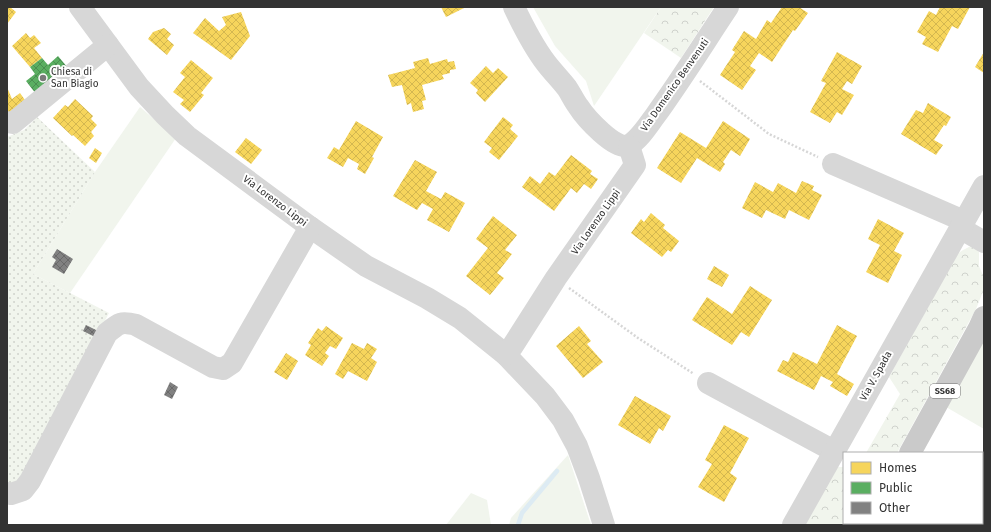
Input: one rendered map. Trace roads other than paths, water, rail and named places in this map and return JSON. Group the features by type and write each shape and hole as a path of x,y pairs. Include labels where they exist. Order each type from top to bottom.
{"main road":[{"name":"SS68","path":"911,452 982,322"}],"street":[{"name":"Via Lorenzo Lippi","path":"80,7 139,87 165,116 187,136 310,227 366,266 427,298 460,318 506,355 546,396 563,420 577,446 604,525"},
{"path":"514,7 529,36 542,56 568,89 584,114 608,137 619,144 629,146"},
{"name":"Via Domenico Benvenuti","path":"629,146 644,132 728,7"},
{"path":"7,122 14,123 108,45"},
{"name":"Via Lorenzo Lippi","path":"506,355 556,278 635,166 629,146"},
{"path":"833,164 962,224 984,242"},
{"name":"Via V. Spada","path":"793,525 984,186"},
{"path":"7,493 11,494 23,490 30,481 107,333 112,328 118,324 128,323 136,325 212,367 223,369 232,363 310,227"},
{"path":"708,383 834,451"}],"waterway":[{"path":"518,525 522,513 557,471"}],"place":[{"name":"Chiesa di San Biagio","path":"43,78"}]}
